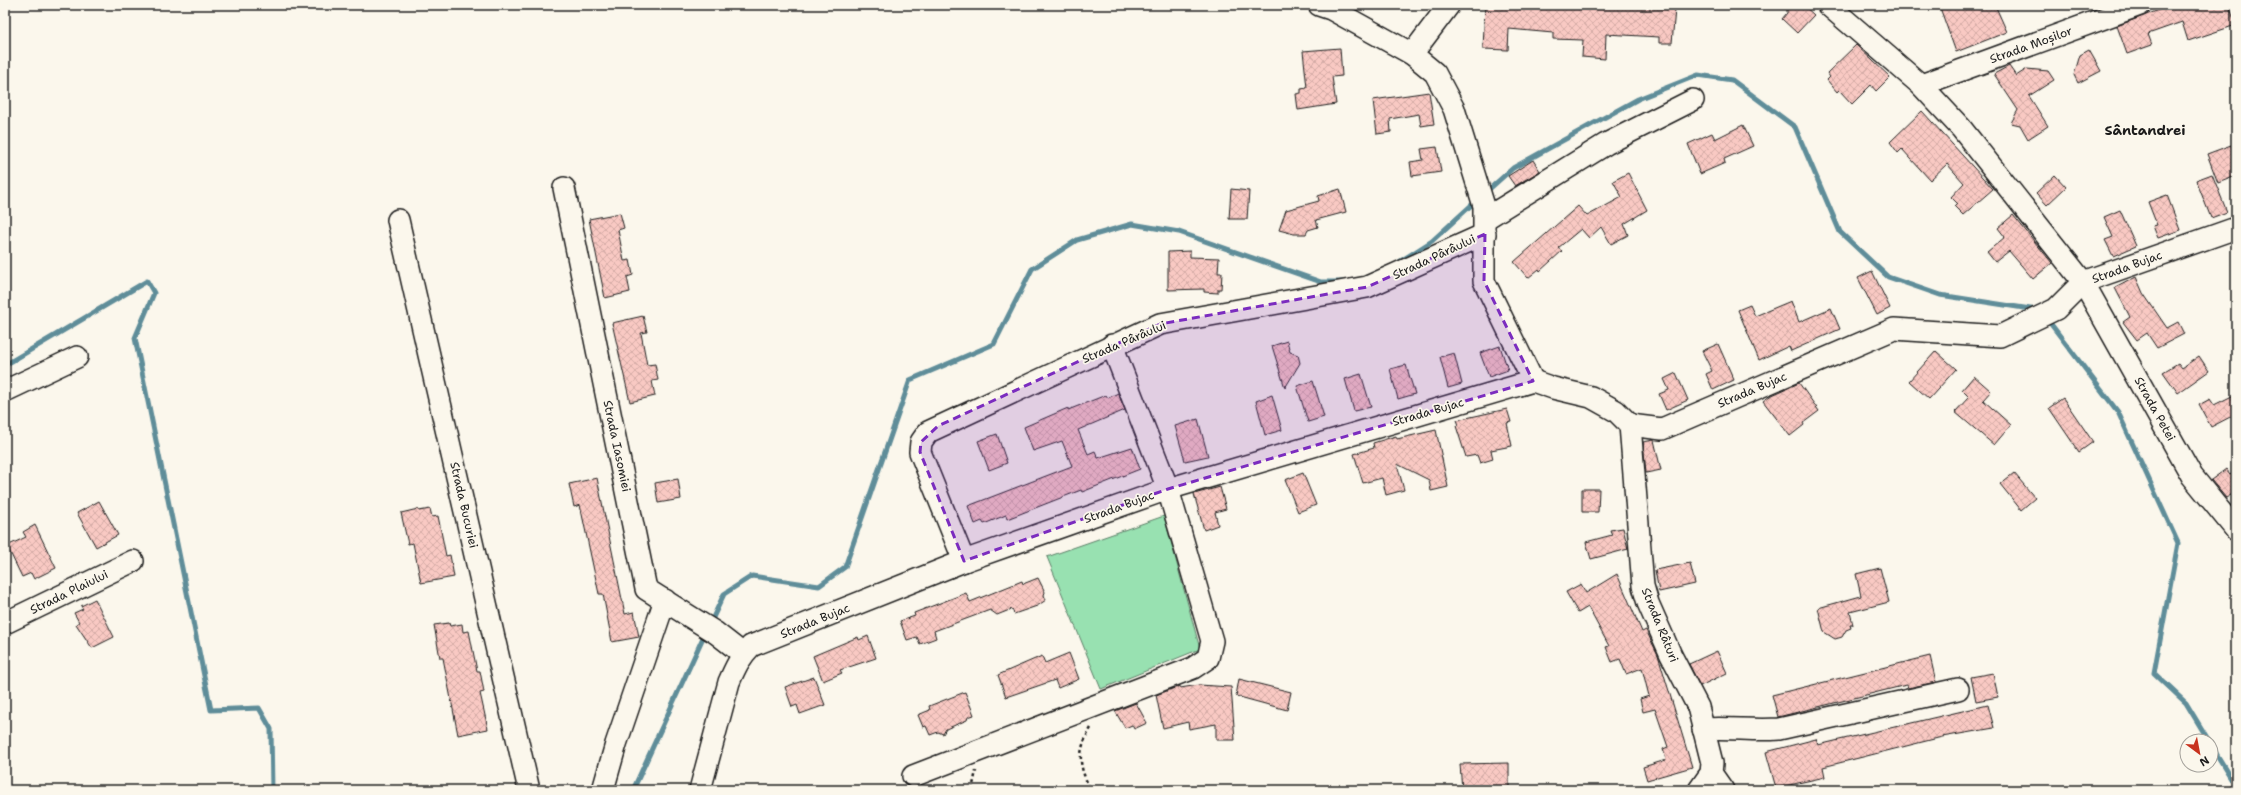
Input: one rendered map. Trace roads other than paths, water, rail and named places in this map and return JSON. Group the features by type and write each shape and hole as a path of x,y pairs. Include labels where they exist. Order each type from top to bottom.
{"street":[{"path":"1319,5 1331,9 1412,54 1435,73 1454,110 1476,180 1484,220 1484,281 1533,381 1554,388 1592,397 1616,411 1630,425"},
{"path":"1412,54 1449,5"},
{"name":"Strada Petei","path":"1828,5 1921,84 1961,128 2084,282 2192,476 2236,530"},
{"name":"Strada Moșilor","path":"1921,84 2140,5"},
{"name":"Strada Pârâului","path":"964,561 920,452 920,442 928,432 1112,345 1160,324 1367,287 1484,220 1606,144 1693,100"},
{"name":"Strada Iasomiei","path":"564,188 646,589 716,633 743,654"},
{"name":"Strada Bucuriei","path":"398,220 529,790"},
{"name":"Strada Bujac","path":"1630,425 1662,429 1894,329 2000,336 2033,321 2056,308 2084,282 2236,228"},
{"path":"914,776 1193,668 1208,658 1212,641 1168,489 1112,345"},
{"path":"5,391 77,357"},
{"name":"Strada Bujac","path":"700,790 729,682 743,654 751,646 964,561 1168,489 1533,381"},
{"name":"Strada Râturi","path":"1630,425 1643,586 1671,656 1698,707 1717,782 1699,790"},
{"name":"Strada Plaiului","path":"5,622 133,561"},
{"path":"603,790 616,744 665,600"},
{"path":"1704,729 1725,727 1754,731 1779,729 1958,689"}],"waterway":[{"path":"1486,192 1513,168 1638,99 1698,75 1732,80 1795,127 1840,232 1888,277 1940,295 2037,310"},
{"path":"1399,262 1432,241 1477,200"},
{"path":"710,624 724,594 752,576 819,586 845,567 910,380 994,344 1032,269 1077,240 1132,224 1179,232 1321,282 1342,282"},
{"path":"5,365 147,281 154,293 135,338 211,710 259,708 271,729 272,790"},
{"path":"2047,319 2118,412 2178,543 2154,673 2186,703 2204,733"},
{"path":"633,790 706,631"},
{"path":"2219,758 2236,786"}],"district":[{"name":"Sântandrei","path":"2145,130"}]}
